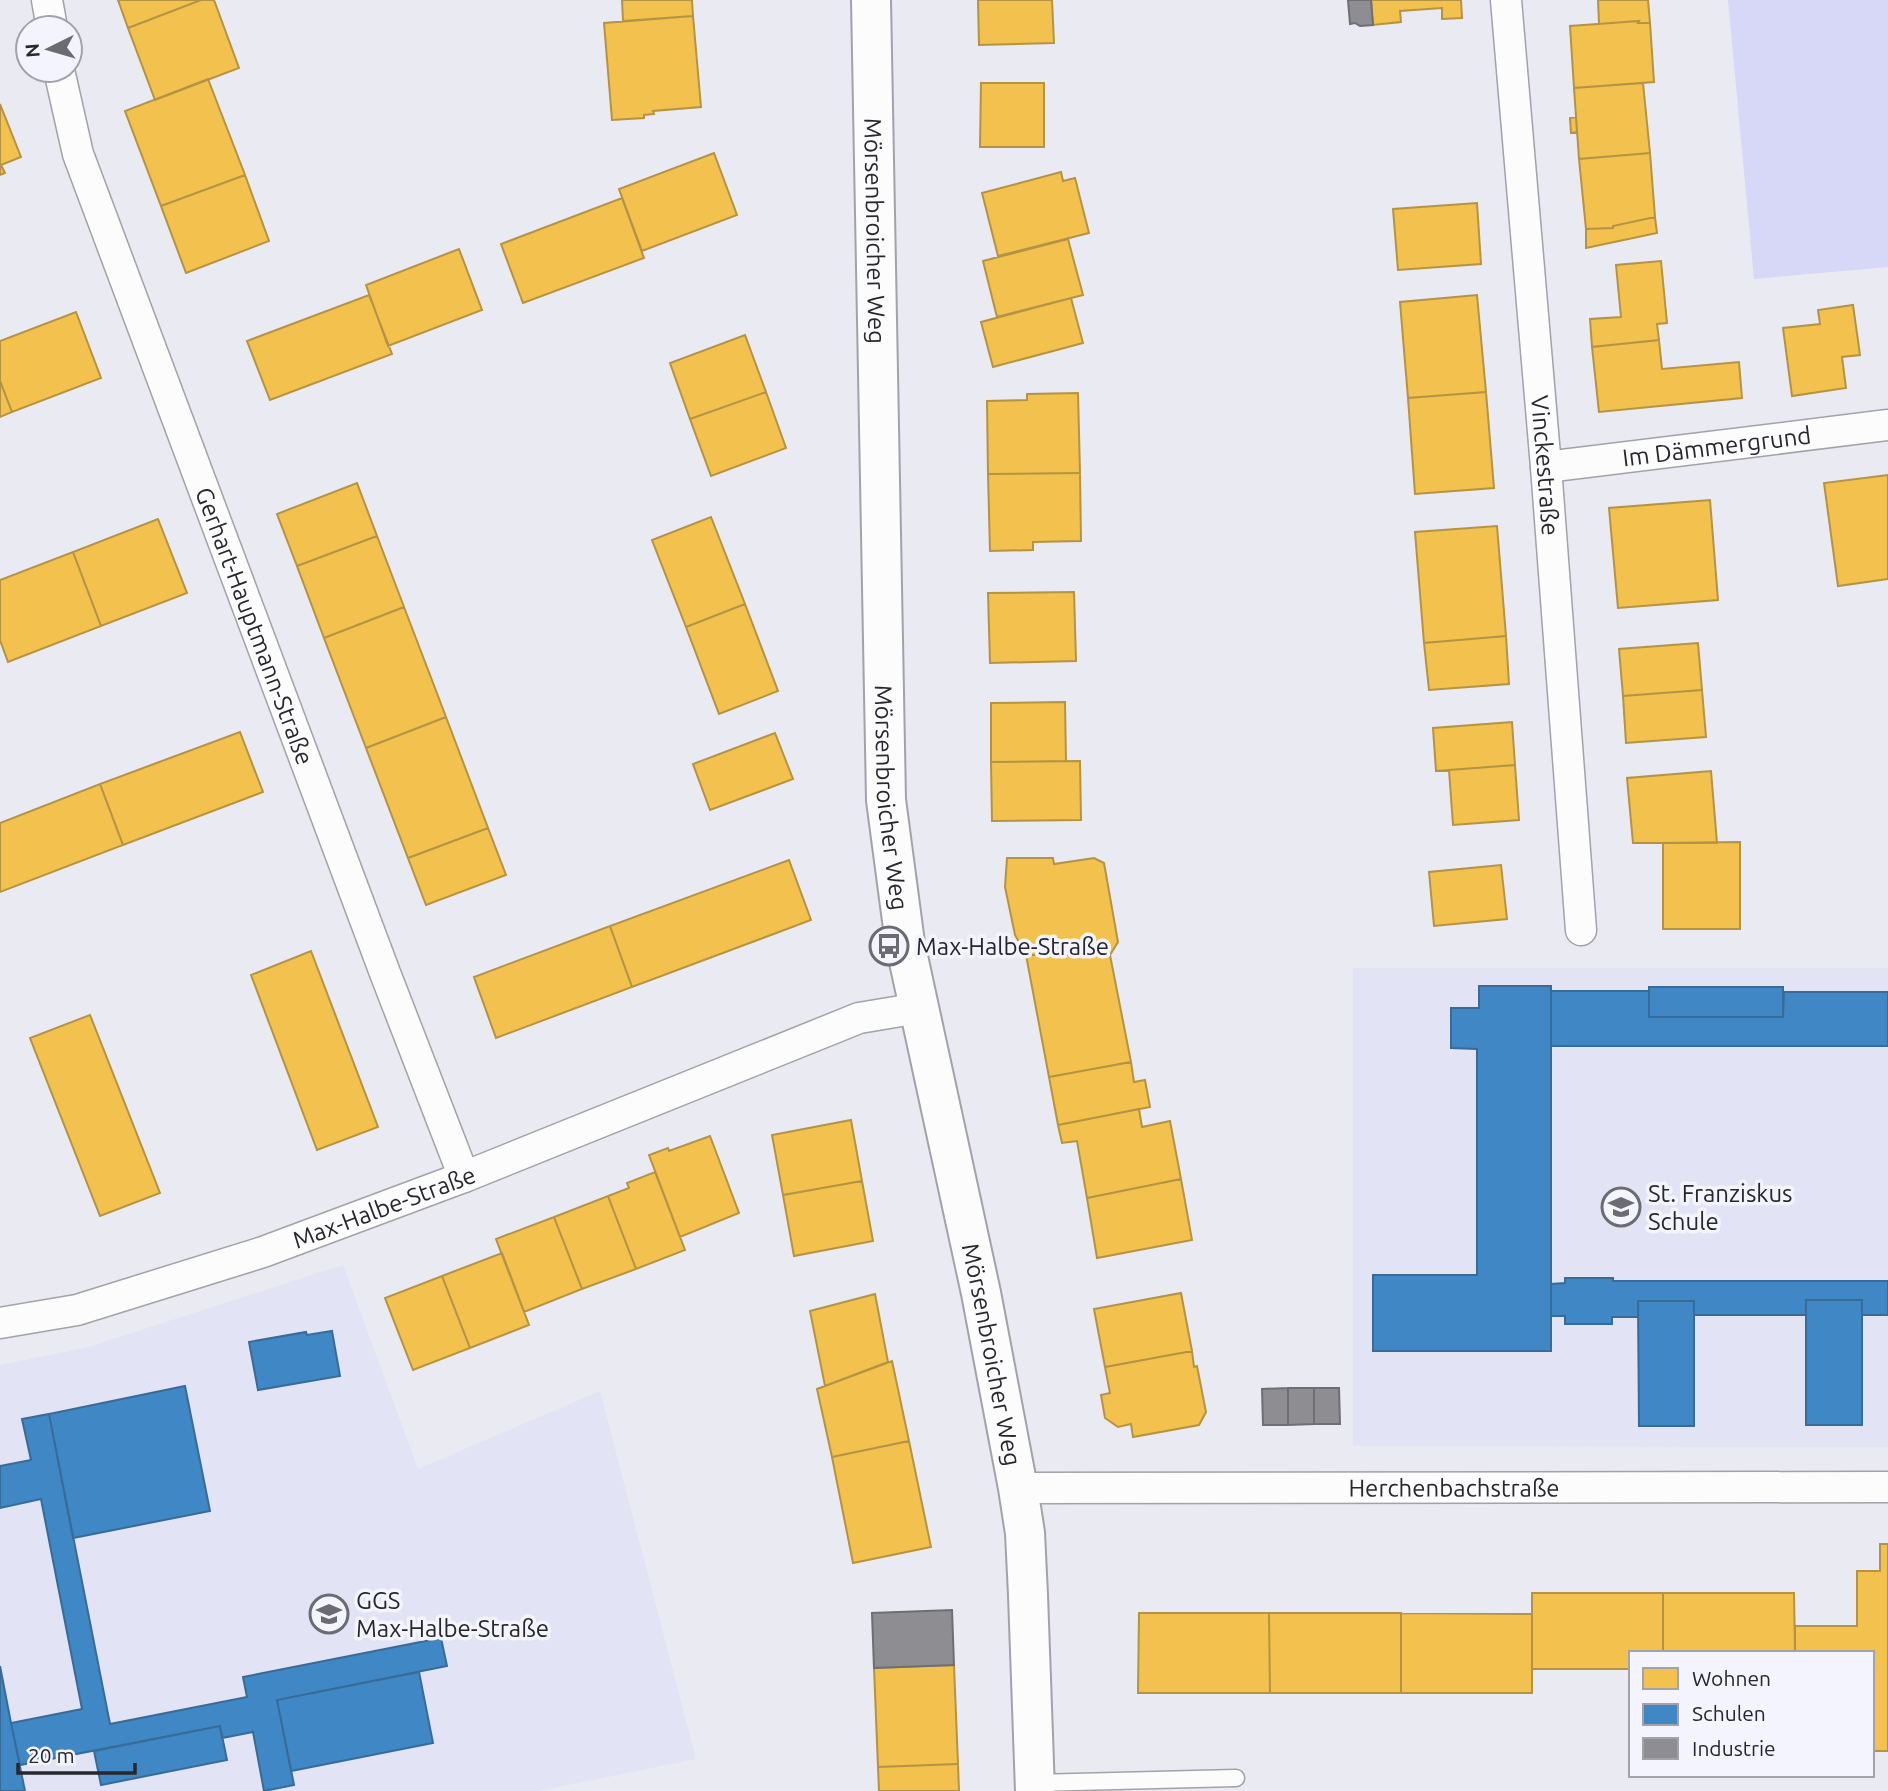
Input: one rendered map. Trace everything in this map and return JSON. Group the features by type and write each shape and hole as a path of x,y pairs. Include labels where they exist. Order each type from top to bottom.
{"street":[{"name":"Mörsenbroicher Weg","path":"871,0 886,800 905,943 981,1293 1025,1533 1035,1787"},
{"name":"Vinckestraße","path":"1506,0 1546,467 1581,930"},
{"name":"Gerhart-Hauptmann-Straße","path":"62,84 78,154 464,1177"},
{"name":"Im Dämmergrund","path":"1546,467 1888,425"},
{"name":"Max-Halbe-Straße","path":"0,1323 77,1310 264,1252 464,1177 859,1018 919,1008"},
{"name":"Herchenbachstraße","path":"1018,1488 1888,1487"}],"lane":[{"path":"1035,1787 1236,1778"}],"shaded area":[{"path":"1728,0 1888,0 1888,267 1754,279"},
{"name":"St. Franziskus Schule","path":"1353,968 1888,968 1888,1447 1353,1446"},
{"name":"GGS Max-Halbe-Straße","path":"343,1265 418,1469 600,1391 696,1759 538,1791 0,1791 0,1365 85,1348"}],"building: Wohnen":[{"path":"118,0 201,0 128,28"},
{"path":"201,0 214,0 239,68 155,100 128,28"},
{"path":"622,0 692,0 693,16 623,21"},
{"path":"978,0 1052,0 1054,43 979,45"},
{"path":"1371,0 1461,0 1462,18 1442,19 1442,8 1400,11 1401,22 1373,25"},
{"path":"1598,0 1648,0 1650,23 1638,23 1639,21 1599,24"},
{"path":"693,16 701,107 653,111 654,114 644,115 644,118 612,120 604,23"},
{"path":"1639,21 1638,23 1650,23 1654,82 1574,88 1570,26"},
{"path":"208,79 245,175 161,206 125,111"},
{"path":"981,83 1044,83 1044,147 980,147"},
{"path":"1643,83 1650,153 1579,159 1574,88"},
{"path":"0,104 21,157 1,165 5,173 0,175"},
{"path":"1576,117 1577,132 1571,133 1570,118"},
{"path":"714,153 737,215 642,251 619,189"},
{"path":"1650,153 1655,217 1613,228 1586,229 1579,159"},
{"path":"1061,172 1063,181 1075,178 1089,233 998,256 982,193"},
{"path":"245,175 269,241 186,273 161,206"},
{"path":"622,198 644,258 523,303 501,244"},
{"path":"1477,203 1481,264 1398,270 1393,209"},
{"path":"1655,217 1657,233 1586,248 1586,229 1613,228"},
{"path":"1068,239 1083,295 997,317 983,261"},
{"path":"459,249 482,310 388,346 366,285"},
{"path":"1661,261 1667,323 1657,324 1659,340 1592,347 1590,319 1621,317 1616,265"},
{"path":"369,295 392,354 270,400 247,341"},
{"path":"1477,295 1486,392 1408,398 1400,302"},
{"path":"1071,298 1083,343 993,367 981,322"},
{"path":"1853,305 1860,355 1842,357 1846,388 1792,396 1783,328 1820,324 1818,310"},
{"path":"76,312 101,378 12,412 0,381 0,341"},
{"path":"745,335 766,392 690,419 670,363"},
{"path":"1659,340 1662,369 1739,362 1742,398 1599,412 1592,347"},
{"path":"0,381 12,412 0,417"},
{"path":"766,392 786,448 711,476 690,419"},
{"path":"1486,392 1494,488 1415,494 1408,398"},
{"path":"1078,393 1080,473 988,474 987,401 1027,400 1027,394"},
{"path":"1080,473 1081,541 1033,542 1033,550 990,551 988,474"},
{"path":"1888,475 1888,579 1838,586 1824,483"},
{"path":"357,483 377,536 297,566 277,514"},
{"path":"1710,500 1718,600 1618,608 1609,508"},
{"path":"711,517 745,604 686,627 652,540"},
{"path":"158,519 187,593 101,626 73,552"},
{"path":"1497,526 1506,636 1424,643 1415,532"},
{"path":"377,536 404,607 324,638 297,566"},
{"path":"73,552 101,626 8,662 0,640 0,580"},
{"path":"1074,592 1076,661 990,663 988,593"},
{"path":"745,604 778,691 719,714 686,627"},
{"path":"404,607 446,717 366,748 324,638"},
{"path":"1506,636 1509,684 1429,690 1424,643"},
{"path":"1698,643 1702,690 1623,696 1619,649"},
{"path":"1702,690 1706,737 1626,743 1623,696"},
{"path":"1065,702 1066,761 991,762 991,703"},
{"path":"446,717 488,828 408,858 366,748"},
{"path":"1512,722 1515,765 1436,771 1433,728"},
{"path":"240,732 263,792 123,845 100,784"},
{"path":"775,733 793,779 710,810 693,764"},
{"path":"1080,761 1081,820 992,821 991,762"},
{"path":"1515,765 1519,820 1453,825 1449,770"},
{"path":"1711,771 1717,843 1633,843 1627,778"},
{"path":"100,784 123,845 0,892 0,823"},
{"path":"488,828 506,875 426,905 408,858"},
{"path":"1740,842 1740,929 1663,929 1663,843"},
{"path":"1007,858 1053,858 1054,864 1094,858 1104,863 1118,942 1110,955 1026,955 1015,935 1005,887"},
{"path":"789,860 811,920 632,987 610,926"},
{"path":"1501,865 1507,919 1434,926 1429,872"},
{"path":"610,926 632,987 496,1038 474,977"},
{"path":"311,951 378,1127 317,1150 251,975"},
{"path":"1026,955 1110,955 1131,1062 1049,1077"},
{"path":"90,1015 160,1193 100,1216 30,1038"},
{"path":"1131,1062 1134,1082 1145,1080 1150,1107 1058,1125 1049,1077"},
{"path":"1139,1109 1142,1127 1170,1121 1181,1179 1087,1198 1077,1141 1062,1143 1058,1125"},
{"path":"851,1120 862,1181 783,1195 772,1135"},
{"path":"710,1136 739,1213 680,1237 649,1155 668,1148 669,1151"},
{"path":"655,1172 685,1250 636,1269 608,1196 629,1188 627,1183"},
{"path":"1181,1179 1192,1240 1097,1258 1087,1198"},
{"path":"862,1181 873,1241 794,1256 783,1195"},
{"path":"608,1196 636,1269 582,1289 554,1217"},
{"path":"554,1217 582,1289 524,1312 496,1239"},
{"path":"502,1253 529,1325 470,1348 442,1276"},
{"path":"442,1276 470,1348 413,1370 385,1298"},
{"path":"1181,1293 1192,1351 1105,1367 1094,1309"},
{"path":"875,1294 888,1362 825,1386 810,1311"},
{"path":"1192,1351 1206,1412 1199,1425 1133,1437 1131,1424 1118,1427 1105,1418 1101,1395 1110,1393 1105,1367"},
{"path":"892,1361 909,1441 832,1457 817,1389"},
{"path":"909,1441 931,1547 853,1563 832,1457"},
{"path":"1880,1544 1888,1544 1888,1751 1874,1751 1874,1651 1795,1651 1795,1626 1857,1626 1857,1571 1880,1571"},
{"path":"1532,1593 1663,1593 1663,1651 1629,1651 1629,1669 1532,1669"},
{"path":"1663,1593 1794,1593 1795,1651 1663,1651"},
{"path":"1139,1613 1269,1613 1270,1693 1138,1693"},
{"path":"1269,1613 1401,1613 1401,1693 1270,1693"},
{"path":"1401,1613 1532,1614 1532,1693 1401,1693"},
{"path":"954,1665 958,1764 878,1767 874,1668"},
{"path":"958,1764 959,1791 879,1791 878,1767"}],"building: Schulen":[{"path":"1479,986 1551,986 1551,1351 1373,1351 1373,1275 1477,1275 1477,1049 1451,1048 1451,1008 1479,1008"},
{"path":"1649,987 1783,987 1783,1017 1649,1017"},
{"path":"1551,991 1649,991 1649,1017 1783,1017 1784,992 1888,992 1888,1046 1551,1046"},
{"path":"1565,1278 1613,1278 1613,1281 1888,1281 1888,1315 1862,1315 1862,1300 1806,1300 1806,1315 1694,1315 1694,1301 1638,1301 1638,1317 1612,1317 1612,1324 1565,1324 1565,1316 1551,1316 1551,1284 1565,1283"},
{"path":"1806,1300 1862,1300 1862,1425 1806,1425"},
{"path":"1638,1301 1694,1301 1694,1426 1639,1426"},
{"path":"332,1331 340,1376 258,1390 249,1342 306,1332 307,1335"},
{"path":"185,1386 210,1511 73,1538 49,1414"},
{"path":"49,1414 110,1724 247,1697 243,1677 441,1638 447,1666 277,1700 294,1785 264,1791 253,1732 222,1738 220,1726 20,1765 11,1723 82,1709 41,1499 0,1508 0,1466 31,1460 22,1419"},
{"path":"0,1666 11,1723 25,1791 0,1791"},
{"path":"419,1672 433,1743 291,1771 277,1700"},
{"path":"220,1726 227,1760 101,1785 94,1751"}],"building: Industrie":[{"path":"1348,0 1371,0 1373,25 1350,24"},
{"path":"1288,1388 1314,1388 1314,1424 1288,1425"},
{"path":"1288,1388 1288,1425 1263,1425 1262,1389"},
{"path":"1314,1388 1339,1388 1340,1424 1314,1424"},
{"path":"952,1610 954,1665 874,1668 872,1613"}],"place":[{"name":"Max-Halbe-Straße","path":"889,946"},
{"name":"St. Franziskus Schule","path":"1621,1207"},
{"name":"GGS Max-Halbe-Straße","path":"329,1614"}]}
